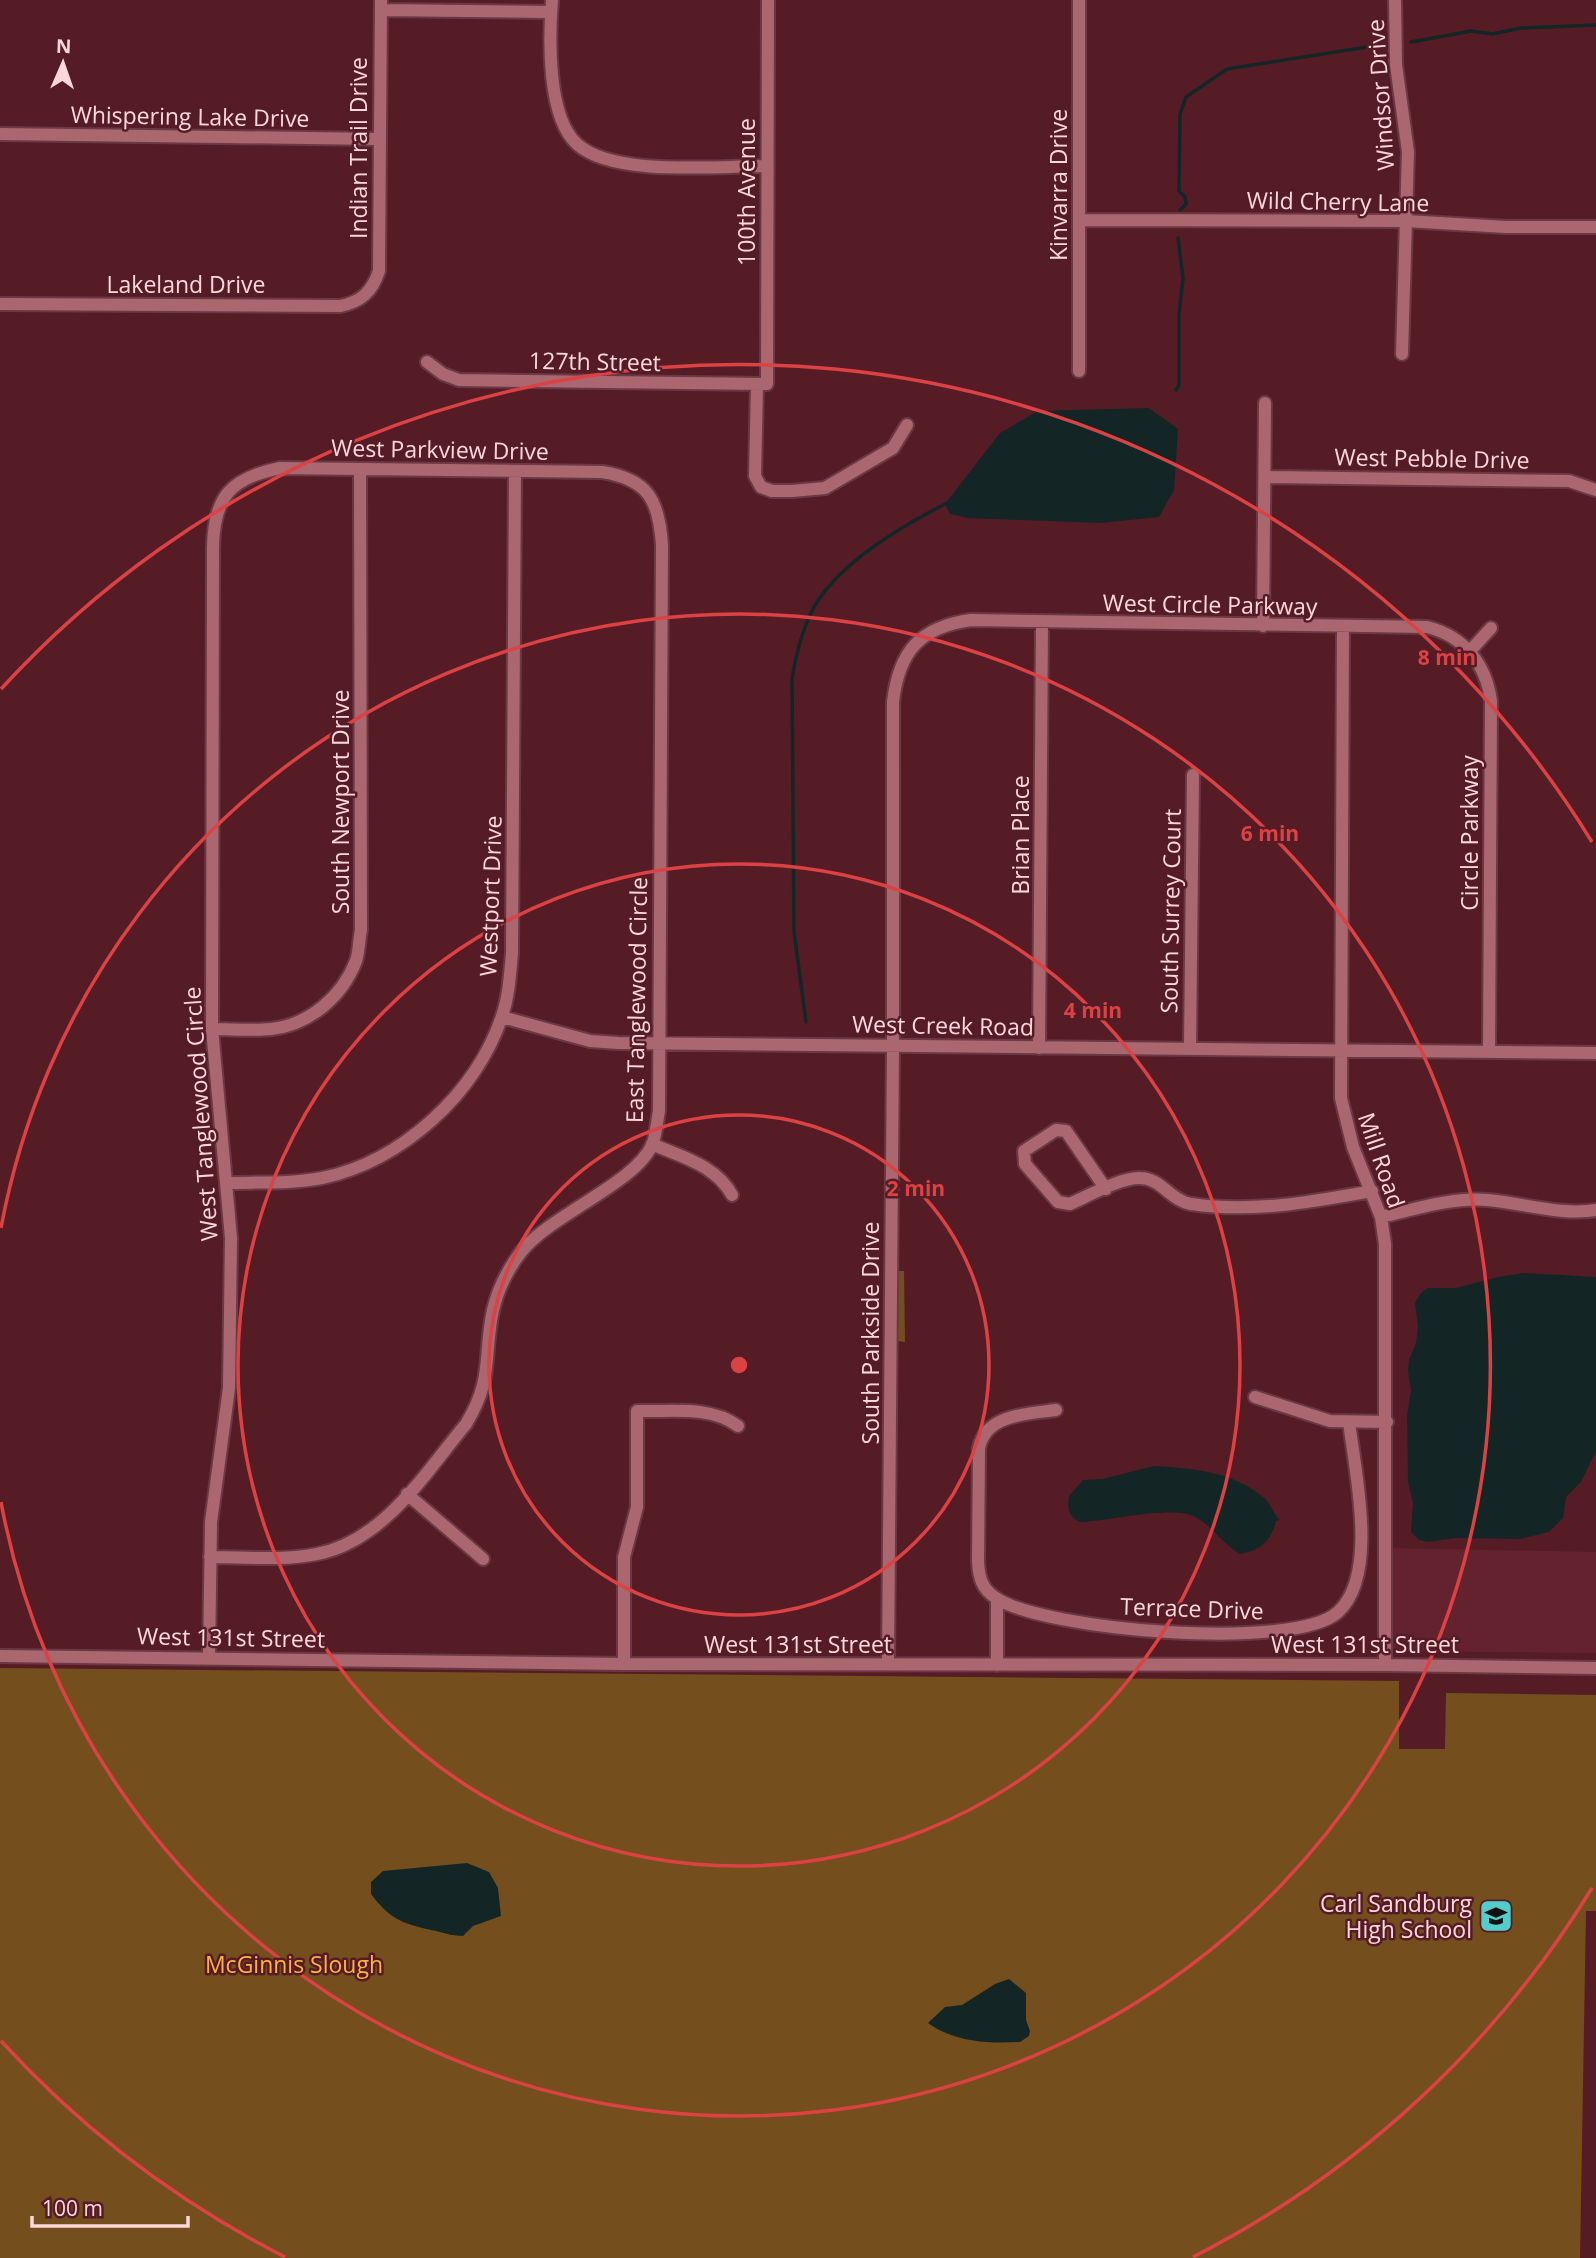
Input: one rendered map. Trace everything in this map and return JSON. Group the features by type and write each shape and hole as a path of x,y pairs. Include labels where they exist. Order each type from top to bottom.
{"street":[{"name":"100th Avenue","path":"768,0 762,384 755,476 761,487 772,491 815,491 834,484 892,448 907,425"},
{"name":"Kinvarra Drive","path":"1079,0 1079,371"},
{"name":"Windsor Drive","path":"1395,0 1396,65 1408,152 1402,354"},
{"path":"381,5 552,6 555,97 559,119 577,144 605,159 636,166 766,166"},
{"name":"Indian Trail Drive","path":"367,294 379,271 381,5"},
{"name":"Whispering Lake Drive","path":"0,134 379,139"},
{"name":"Wild Cherry Lane","path":"1079,220 1406,221 1506,227 1596,227"},
{"name":"Lakeland Drive","path":"0,304 340,306 356,303 367,294"},
{"name":"127th Street","path":"427,362 443,374 459,380 762,384"},
{"path":"1263,626 1265,403"},
{"name":"West Parkview Drive","path":"232,486 244,479 280,468 602,472 620,475 647,489"},
{"name":"South Newport Drive","path":"212,1029 272,1028 296,1023 321,1009 341,990 356,960 361,930 360,469"},
{"name":"Westport Drive","path":"226,1183 295,1182 324,1178 350,1170 415,1135 442,1112 464,1087 491,1042 502,1017 508,993 512,953 515,471"},
{"name":"West Pebble Drive","path":"1265,477 1569,481 1596,490"},
{"name":"West Tanglewood Circle","path":"209,1658 211,1522 229,1388 231,1238 212,1029 213,538 223,499 232,486"},
{"name":"East Tanglewood Circle","path":"210,1557 294,1557 337,1549 365,1536 407,1494 466,1424 477,1406 488,1367 493,1311 500,1289 523,1251 542,1232 626,1174 641,1161 652,1144 659,1111 662,545 661,524 647,489"},
{"name":"West Circle Parkway","path":"900,667 916,642 943,626 971,620 1343,628 1427,627 1443,631 1470,651"},
{"name":"Brian Place","path":"1039,1048 1042,622"},
{"name":"Mill Road","path":"1343,628 1341,1098 1353,1147 1381,1217 1385,1244 1385,1665"},
{"path":"1470,651 1491,628"},
{"name":"Circle Parkway","path":"1470,651 1481,666 1488,683 1490,701 1489,1051"},
{"name":"South Parkside Drive","path":"888,1664 893,702 900,667"},
{"name":"South Surrey Court","path":"1190,1048 1193,775"},
{"name":"West Creek Road","path":"502,1017 590,1041 658,1044 1596,1053"},
{"path":"1105,1189 1066,1131 1056,1130 1024,1152 1025,1164 1058,1202 1070,1204 1139,1177 1156,1182 1178,1200 1190,1204 1252,1208 1300,1204 1372,1191"},
{"path":"652,1144 706,1168 724,1181 732,1195"},
{"path":"1381,1217 1466,1200 1574,1211 1596,1210"},
{"path":"1255,1396 1330,1421 1387,1423"},
{"path":"997,1665 996,1600 983,1587 979,1577 981,1437 998,1422 1015,1416 1056,1410"},
{"path":"624,1664 624,1557 637,1507 636,1411 713,1413 726,1417 738,1426"},
{"name":"Terrace Drive","path":"996,1600 1061,1619 1123,1628 1222,1634 1293,1630 1324,1622 1347,1601 1359,1569 1361,1521 1349,1422"},
{"path":"407,1494 483,1559"},
{"name":"West 131st Street","path":"0,1656 624,1664 1385,1665 1596,1668"}],"shaded area":[{"path":"1390,1548 1596,1552 1596,1653 1389,1651"}],"green space":[{"path":"897,1271 904,1271 905,1342 897,1341"},
{"name":"McGinnis Slough","path":"0,1668 1399,1681 1399,1749 1445,1749 1446,1693 1596,1695 1596,1911 1586,1911 1580,2258 0,2258"}],"water":[{"path":"1149,408 1178,429 1174,490 1159,517 1100,523 968,518 950,514 945,504 1000,433 1038,411"},
{"path":"1524,1273 1596,1277 1596,1451 1581,1482 1566,1497 1563,1518 1549,1532 1520,1539 1419,1540 1411,1532 1413,1503 1408,1482 1407,1416 1411,1390 1408,1371 1418,1326 1415,1303 1428,1288 1456,1288"},
{"path":"1154,1466 1198,1470 1240,1482 1264,1498 1280,1520 1276,1521 1264,1544 1240,1554 1201,1521 1185,1514 1157,1513 1082,1522 1072,1516 1069,1496 1083,1480 1103,1479"},
{"path":"467,1863 489,1872 498,1888 501,1916 473,1926 463,1936 404,1922 390,1915 371,1894 371,1882 383,1871"},
{"path":"1009,1979 1026,1993 1026,2020 1030,2031 1029,2036 1020,2042 996,2043 960,2038 928,2023 945,2007 962,2005 995,1984"}],"waterway":[{"path":"1411,42 1471,31 1492,34 1521,28 1596,25"},
{"path":"1180,210 1186,204 1185,197 1179,191 1180,114 1186,97 1227,69 1380,45"},
{"path":"1176,390 1179,385 1179,315 1183,278 1178,238"},
{"path":"806,1022 794,932 792,678 798,648 817,602 842,572 893,534 945,504"}],"place":[{"name":"Carl Sandburg High School","path":"1496,1916"}]}
